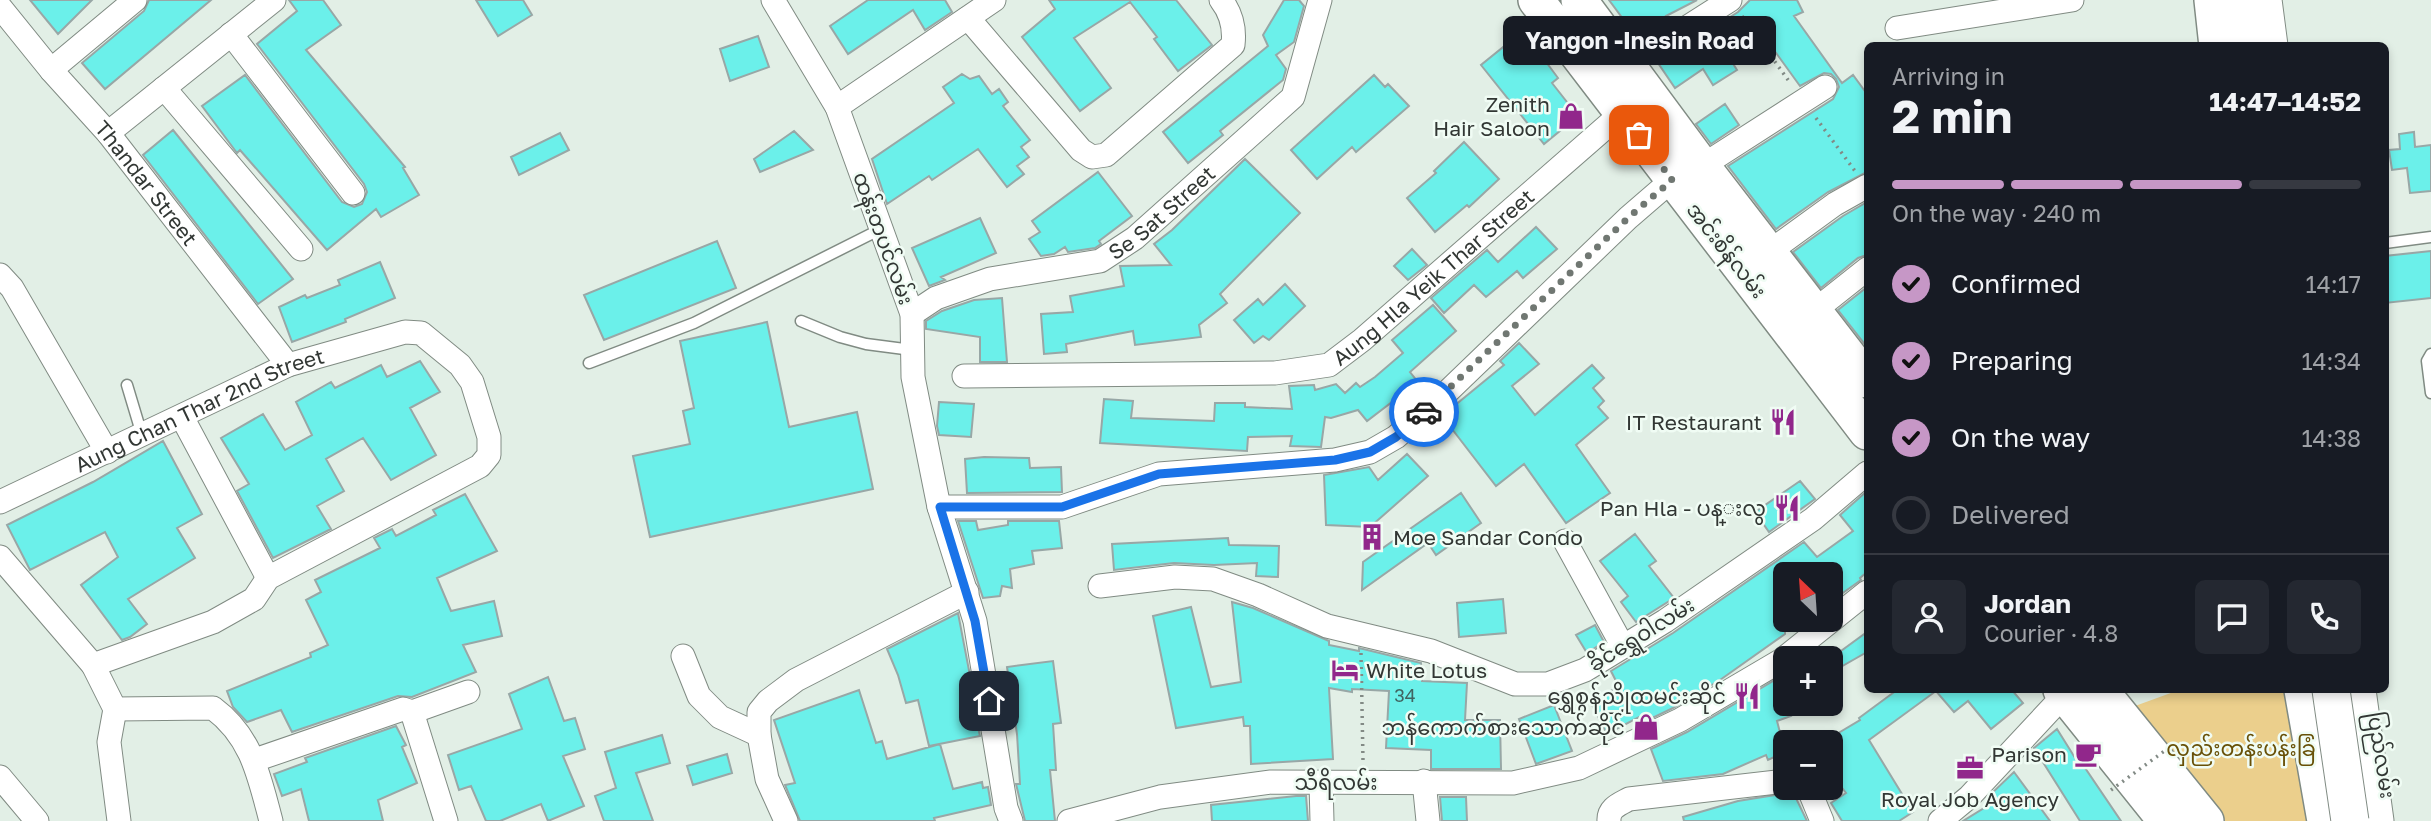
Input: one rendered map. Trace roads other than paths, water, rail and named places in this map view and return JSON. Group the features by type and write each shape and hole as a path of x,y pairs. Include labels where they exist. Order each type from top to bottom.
{"highway":[{"path":"2235,0 2240,42"},
{"path":"2263,0 2268,42"},
{"path":"2312,693 2350,821"},
{"name":"ပြည်လမ်း","path":"2357,693 2375,821"}],"main road":[{"name":"အင်းစိန်လမ်း","path":"1536,0 1622,113 1769,252 1864,376"},
{"name":"အင်းစိန်လမ်း","path":"1578,0 1628,65 1687,173 1864,428"},
{"path":"2212,0 2217,42"},
{"path":"2280,0 2285,42"},
{"path":"2064,693 2166,821"},
{"path":"2102,693 2206,821"},
{"path":"2312,693 2325,821"},
{"name":"ပြည်လမ်း","path":"2372,693 2392,821"}],"street":[{"path":"51,70 135,0"},
{"path":"108,133 274,0"},
{"name":"ထန်းတပင်လမ်း","path":"773,0 836,107 912,314 913,377 940,507 975,621 1006,808 1011,821"},
{"path":"836,107 994,0"},
{"path":"968,18 1081,150 1092,157 1107,155 1233,46 1235,30 1228,8 1221,0"},
{"name":"Se Sat Street","path":"912,314 936,298 981,282 1100,261 1135,238 1293,97 1320,0"},
{"path":"1628,65 1730,0"},
{"path":"1897,28 2071,0"},
{"name":"Thandar Street","path":"0,7 51,70 108,133 288,365"},
{"path":"231,34 353,193"},
{"path":"940,507 1062,507 1159,474 1335,460 1370,452 1396,437 1443,396 1628,218 1687,173 1825,87"},
{"path":"164,88 301,249"},
{"name":"Aung Hla Yeik Thar Street","path":"964,376 1275,373 1329,365 1362,340 1622,113"},
{"path":"1769,252 1835,204 1864,188"},
{"path":"1814,311 1864,271"},
{"path":"0,275 12,288 107,452"},
{"name":"Aung Chan Thar 2nd Street","path":"0,502 288,365 405,332 421,333 460,365 472,382 489,438 489,455 480,466 268,578"},
{"path":"93,665 213,622 254,599 268,578 182,417"},
{"name":"ခိုင်ရွှေဝါလမ်း","path":"1100,586 1175,577 1213,579 1258,595 1327,626 1431,651 1515,684 1548,684 1586,670 1622,645 1665,621 1813,519 1864,476"},
{"path":"1565,541 1622,645"},
{"path":"0,556 93,665 116,709 110,742 119,821"},
{"path":"786,821 767,779 759,735 759,712 768,701 796,680 967,592"},
{"name":"သီရိလမ်း","path":"1069,821 1160,797 1271,782 1513,783 1579,768 1680,720 1782,660 1864,595"},
{"path":"683,656 699,696 720,717 759,735"},
{"path":"255,760 403,709 412,712 468,692"},
{"path":"1940,821 1969,797 2062,693"},
{"path":"116,709 213,708 247,745 255,760 271,821"},
{"path":"412,712 446,821"},
{"path":"0,776 37,821"},
{"path":"1424,781 1427,821"},
{"path":"1609,821 1615,806 1629,799 1773,782"},
{"path":"1321,783 1322,821"},
{"path":"1813,800 1822,821"}],"lane":[{"path":"589,363 694,323 881,229"},
{"path":"2389,242 2431,237"},
{"path":"801,321 866,344 912,350"},
{"path":"2431,354 2427,361 2431,393"},
{"path":"127,385 142,435"}],"place":[{"name":"Zenith Hair Saloon","path":"1571,116"},
{"name":"Yangon -Inesin Road","path":"1639,135"},
{"name":"IT Restaurant","path":"1783,422"},
{"name":"Pan Hla - ပန္းလွ","path":"1787,508"},
{"name":"Moe Sandar Condo","path":"1372,537"},
{"name":"White Lotus","path":"1345,670"},
{"name":"ရွှေစွန်ညိုထမင်းဆိုင်","path":"1747,696"},
{"name":"ဘန်ကောက်စားသောက်ဆိုင်","path":"1646,727"},
{"name":"Parison","path":"2088,754"},
{"name":"Royal Job Agency","path":"1970,768"}],"park label":[{"name":"လှည်းတန်းပန်းခြံ","path":"2241,748"}]}
